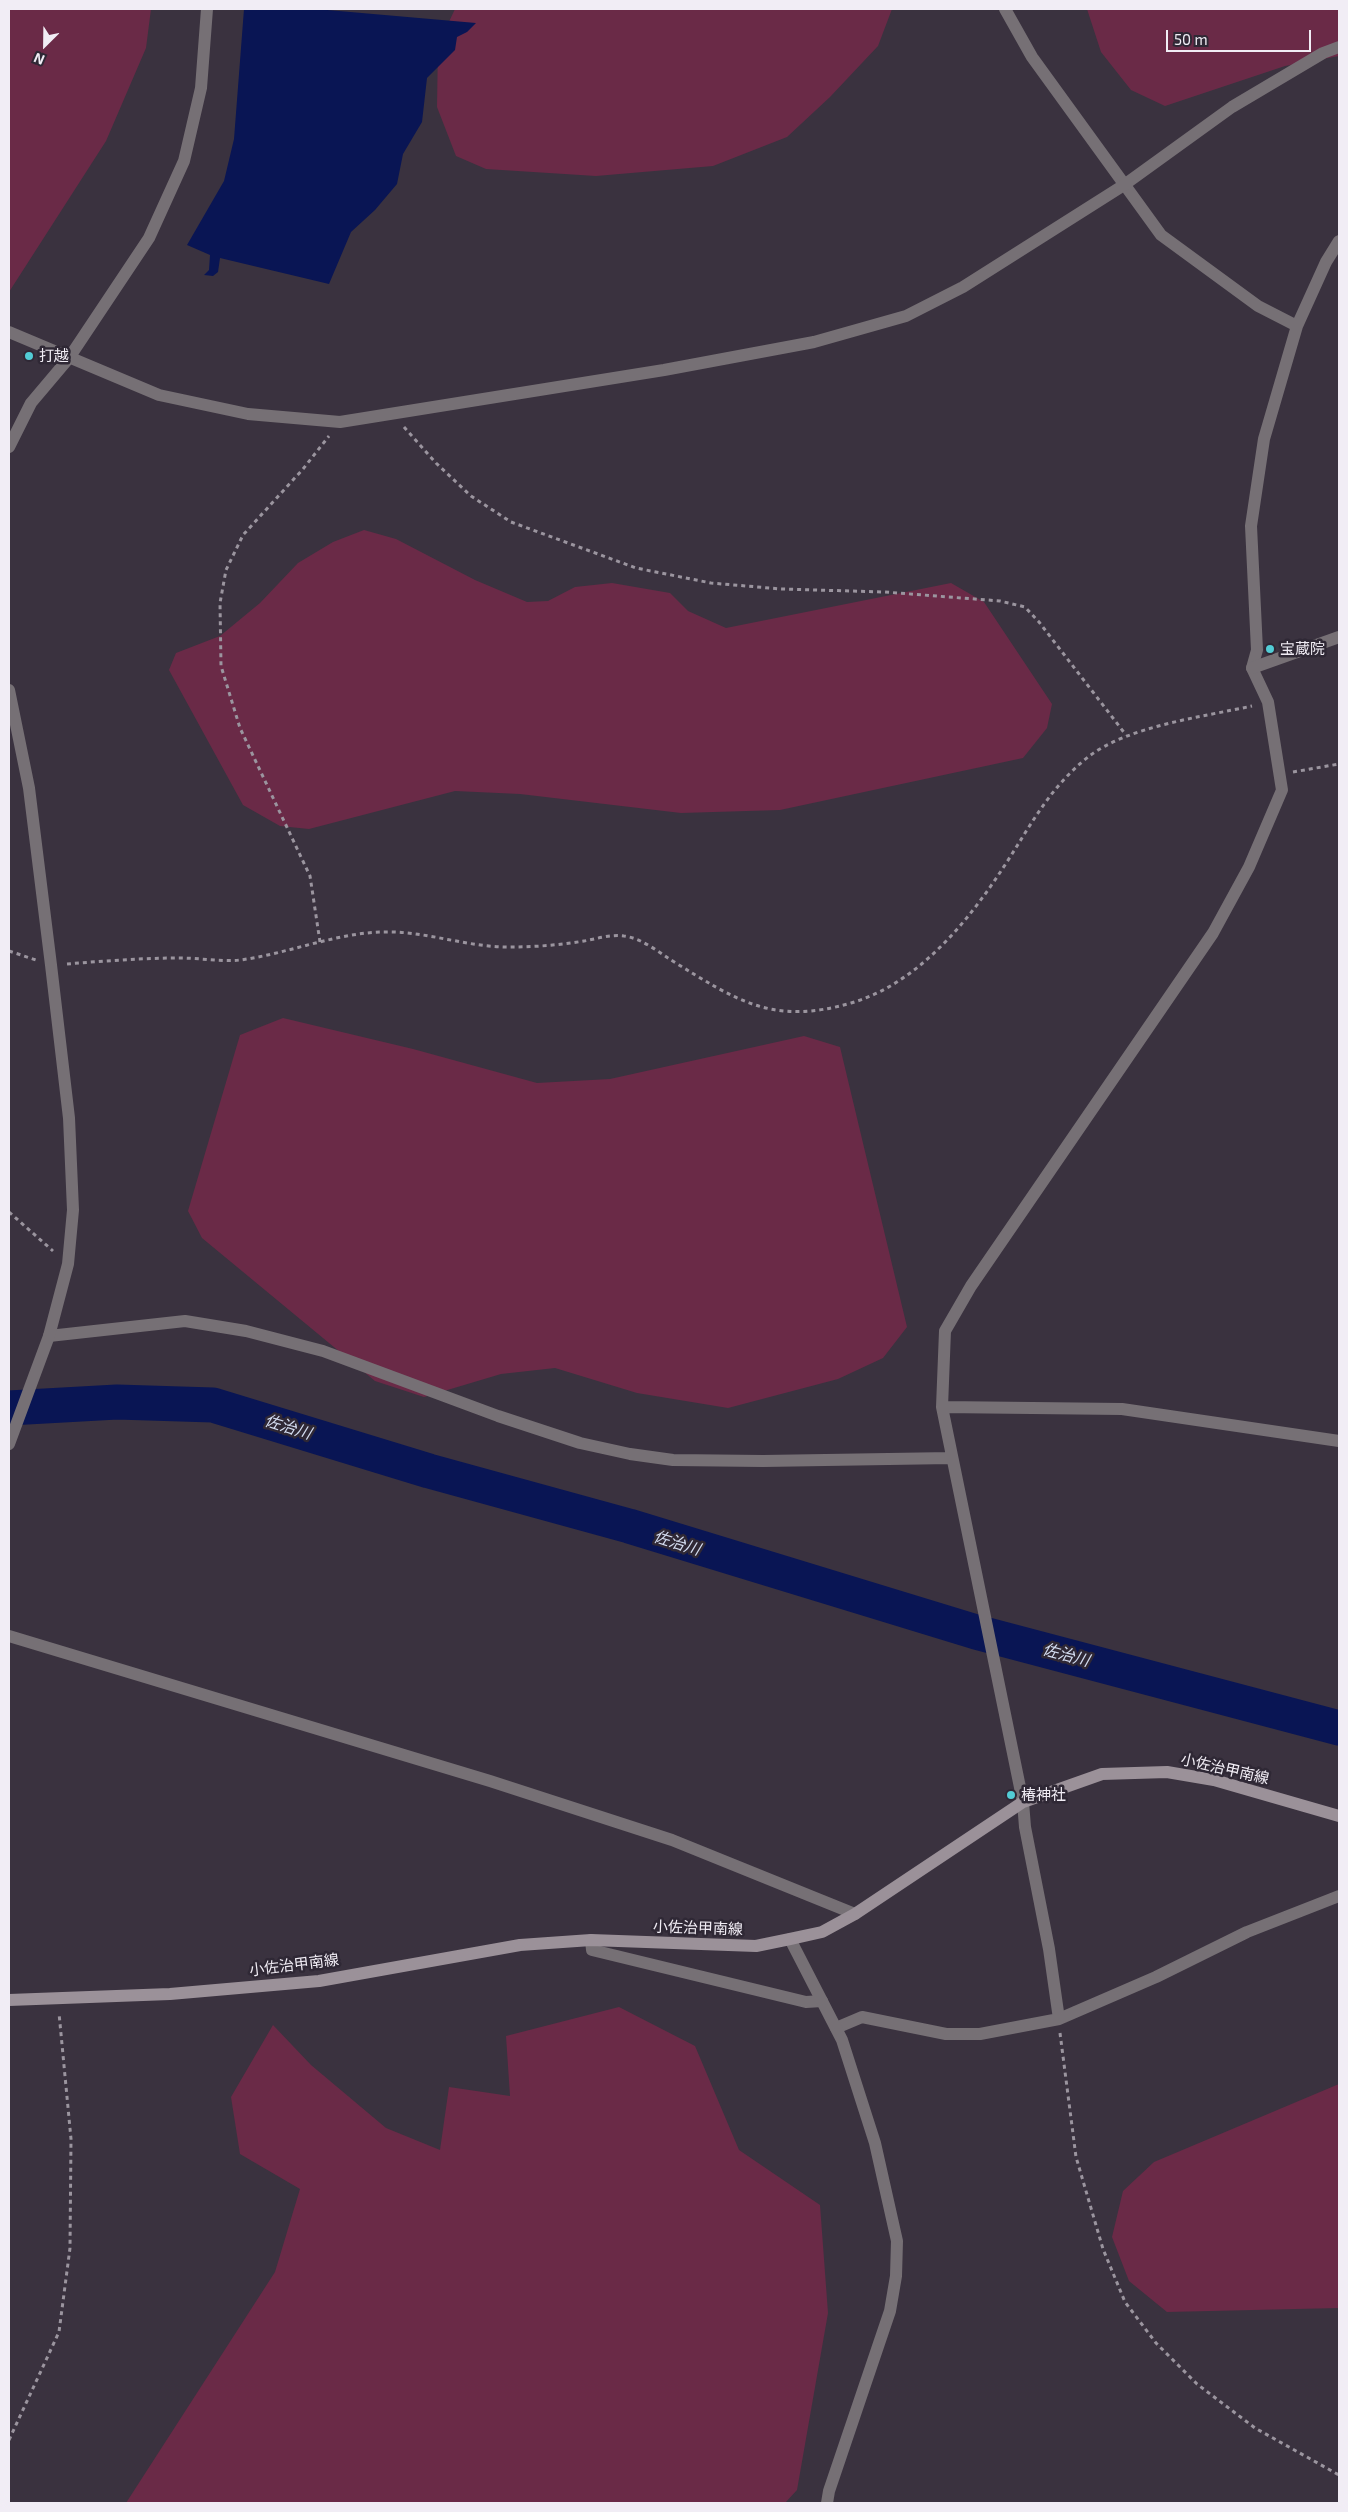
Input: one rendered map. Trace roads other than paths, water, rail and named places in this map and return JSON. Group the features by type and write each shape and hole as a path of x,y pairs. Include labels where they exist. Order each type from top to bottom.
{"main road":[{"name":"小佐治甲南線","path":"9,2000 170,1994 319,1981 520,1945 591,1940 756,1946 790,1939 822,1932 855,1914 1023,1802 1102,1774 1167,1772 1214,1780 1339,1816"}],"street":[{"path":"9,447 31,403 69,358 149,238 184,161 201,88 207,9"},
{"path":"1004,9 1032,56 1161,235 1258,306 1296,326"},
{"path":"9,332 160,395 248,414 340,422 664,370 814,342 906,316 963,287 1020,253 1124,185 1232,107 1323,53 1339,47"},
{"path":"1059,2019 1049,1949 1025,1827 1023,1802 990,1650 942,1407 945,1331 971,1286 1213,933 1249,867 1282,790 1268,702 1252,668 1257,650 1252,526 1264,439 1296,326 1326,262 1339,241"},
{"path":"1252,668 1339,637"},
{"path":"9,690 29,788 51,965 69,1118 73,1210 68,1264 49,1336 27,1391 9,1444"},
{"path":"49,1336 185,1321 246,1331 322,1351 498,1416 580,1442 630,1454 673,1460 763,1462 951,1458"},
{"path":"942,1407 1122,1409 1339,1441"},
{"path":"9,1636 490,1781 672,1840 855,1914"},
{"path":"836,2028 862,2017 946,2034 980,2034 1059,2019 1156,1976 1247,1932 1339,1896"},
{"path":"790,1939 836,2028 854,2075 875,2143 897,2240 896,2276 890,2310 829,2491 827,2503"},
{"path":"591,1940 592,1950 806,2002 822,2001"}],"waterway":[{"name":"佐治川","path":"9,1408 117,1402 213,1405 429,1471 629,1526 976,1632 1339,1728"}],"place":[{"name":"打越","path":"29,356"},
{"name":"宝蔵院","path":"1270,649"},
{"name":"椿神社","path":"1011,1795"}]}
